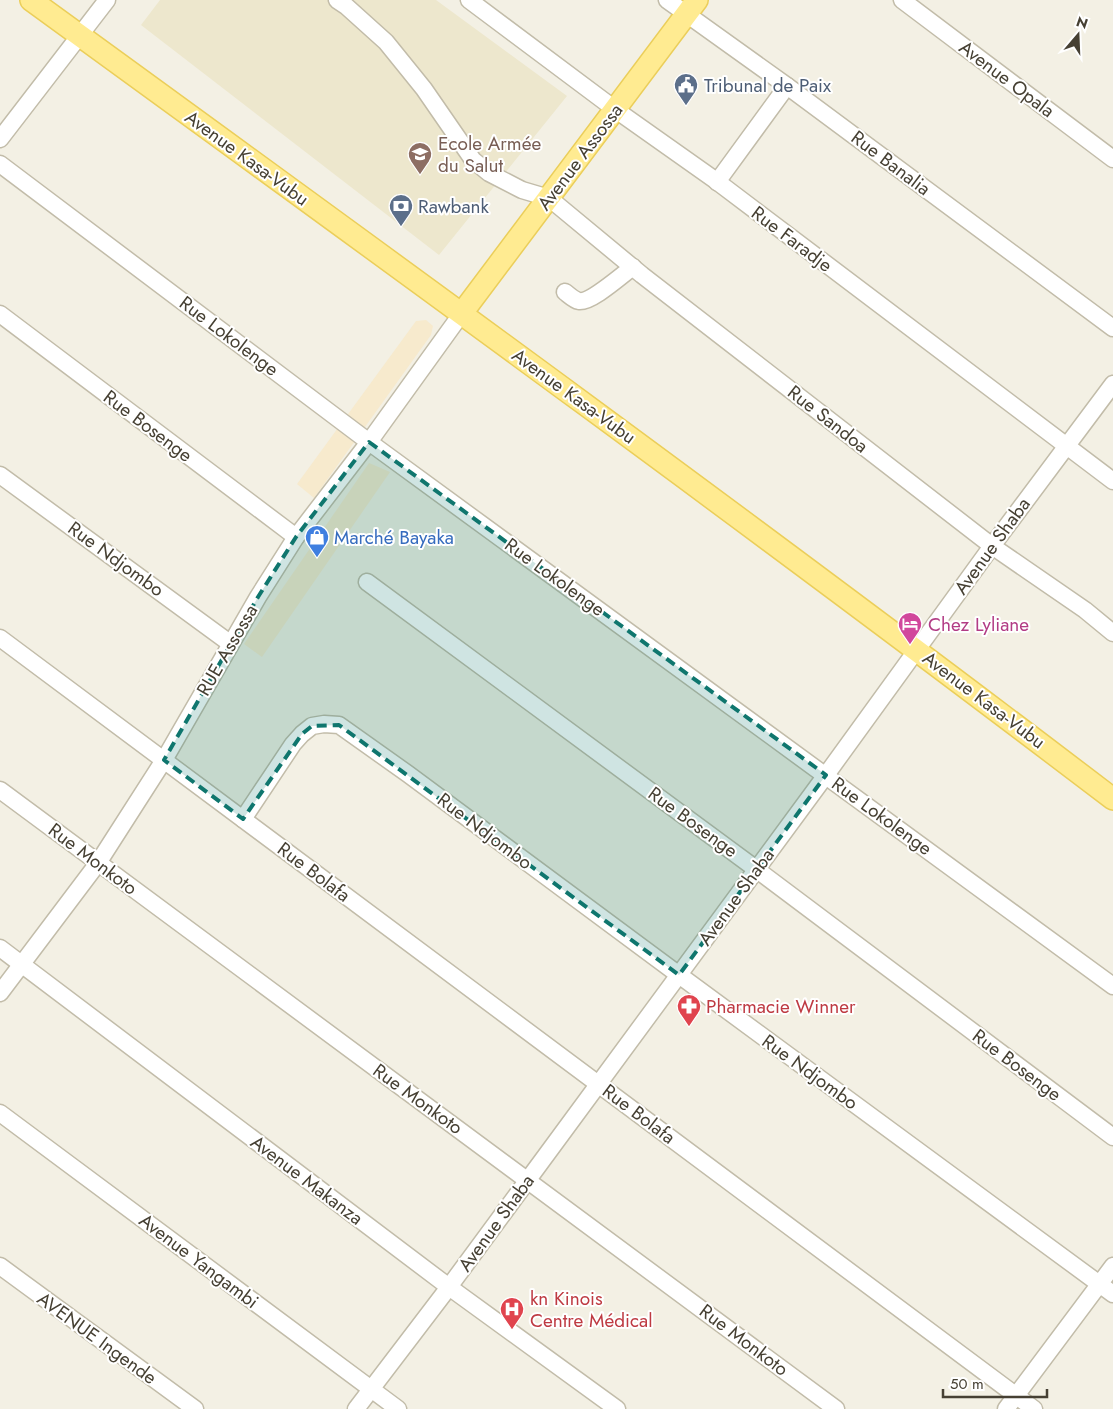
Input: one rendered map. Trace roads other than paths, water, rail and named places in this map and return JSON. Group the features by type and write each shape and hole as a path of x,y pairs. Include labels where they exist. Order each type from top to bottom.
{"main road":[{"name":"Avenue Kasa-Vubu","path":"31,0 462,314 916,649 1113,799"},
{"name":"Avenue Assossa","path":"462,314 692,7"}],"street":[{"path":"0,138 81,36 107,0"},
{"path":"337,0 386,42 424,88 473,160 489,173 522,190 549,198"},
{"name":"Rue Faradje","path":"469,0 616,110 717,182 1113,480"},
{"name":"Rue Banalia","path":"667,0 692,7 787,86 1113,328"},
{"name":"Avenue Opala","path":"902,0 1113,158"},
{"path":"717,182 787,86"},
{"name":"Rue Lokolenge","path":"0,164 369,442 1113,986"},
{"name":"Rue Sandoa","path":"549,198 633,267 992,546 1085,610 1113,633"},
{"path":"565,292 578,301 585,300 597,294 633,267"},
{"name":"Rue Bosenge","path":"0,314 296,537"},
{"name":"RUE Assossa","path":"0,992 98,863 164,760 258,597 296,537 369,442 462,314"},
{"name":"Avenue Shaba","path":"356,1409 449,1287 826,775 916,649 1113,384"},
{"name":"Rue Ndjombo","path":"0,475 231,644"},
{"name":"Rue Bosenge","path":"367,582 756,869 1113,1137"},
{"name":"Rue Bolafa","path":"0,638 1034,1409"},
{"name":"Rue Ndjombo","path":"243,820 293,744 302,734 312,726 324,724 339,725 1113,1294"},
{"name":"Rue Monkoto","path":"0,790 836,1409"},
{"name":"Avenue Makanza","path":"0,948 449,1287 617,1409"},
{"name":"Avenue Yangambi","path":"0,1113 398,1409"},
{"name":"AVENUE Ingende","path":"0,1266 195,1409"},
{"path":"1006,1409 1113,1266"}],"place":[{"name":"Tribunal de Paix","path":"686,106"},
{"name":"Ecole Armée du Salut","path":"420,175"},
{"name":"Rawbank","path":"401,227"},
{"name":"Marché Bayaka","path":"317,558"},
{"name":"Chez Lyliane","path":"910,645"},
{"name":"Pharmacie Winner","path":"689,1027"},
{"name":"kn Kinois Centre Médical","path":"512,1330"}]}
